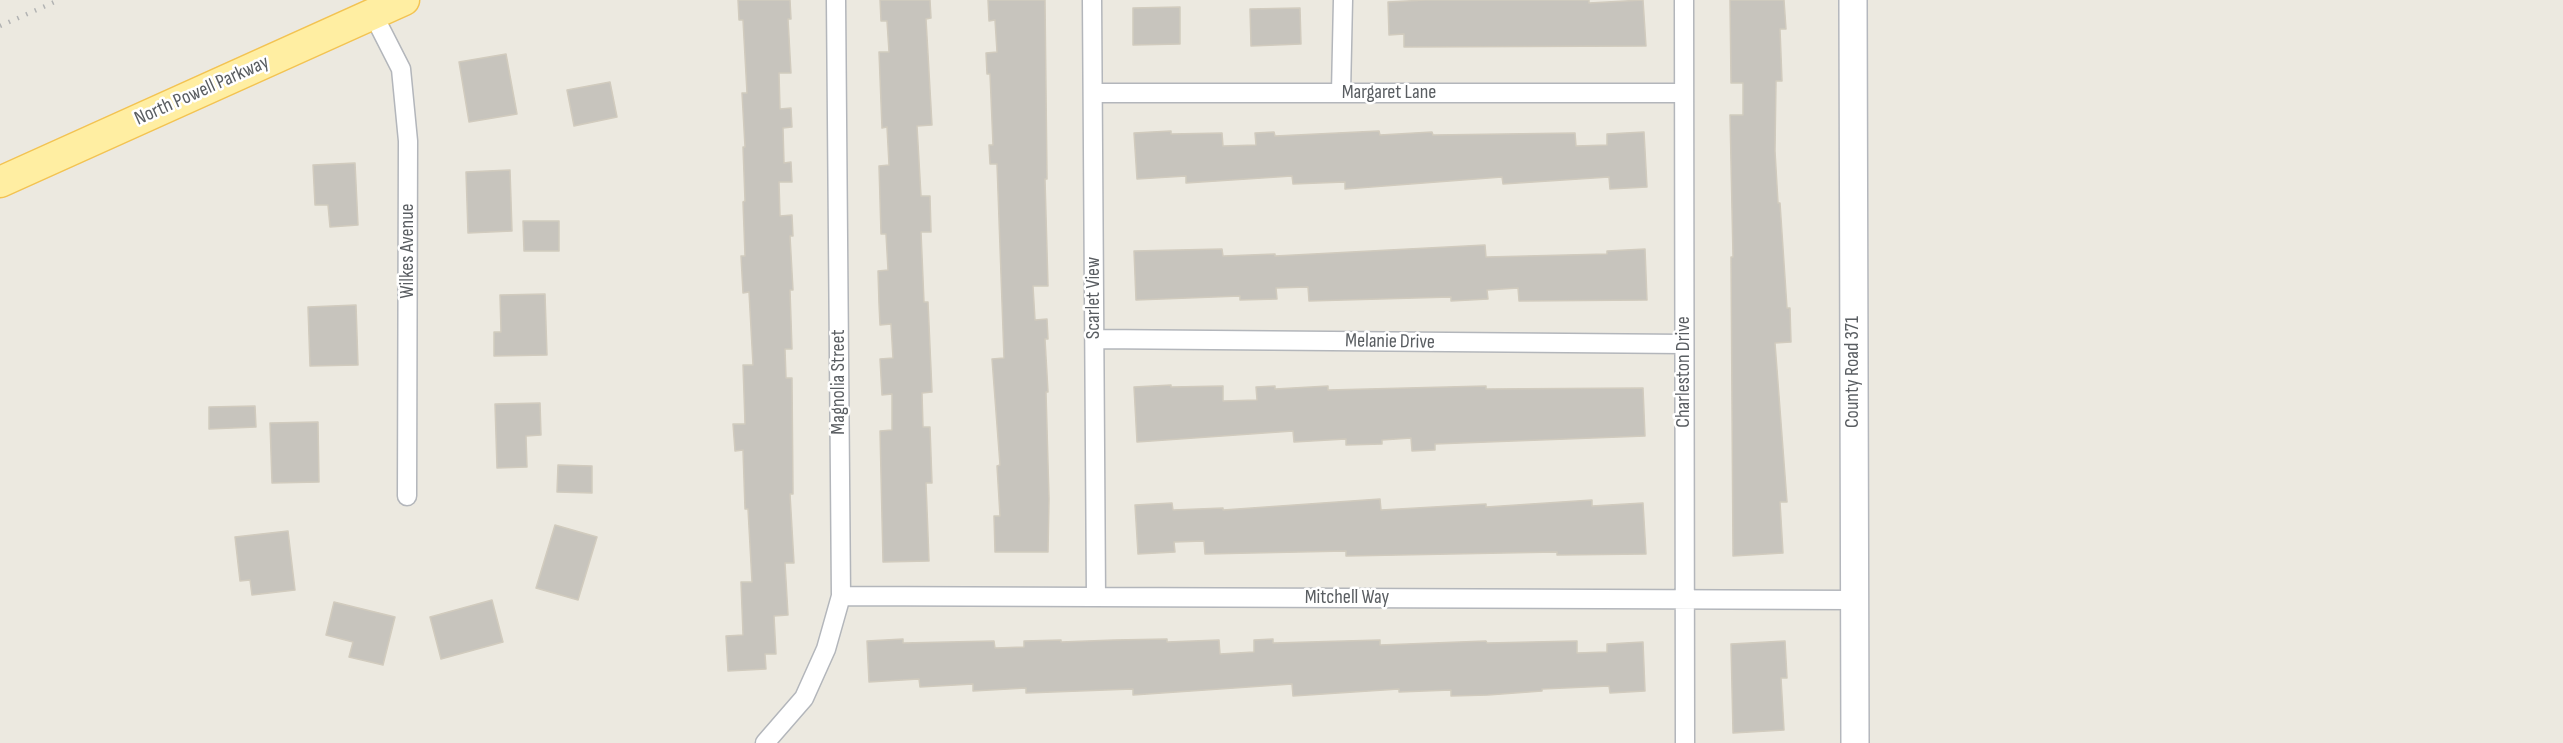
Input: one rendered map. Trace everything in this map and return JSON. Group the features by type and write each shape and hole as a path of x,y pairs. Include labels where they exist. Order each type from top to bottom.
{"main road":[{"name":"North Powell Parkway","path":"0,182 404,0"}],"street":[{"name":"Magnolia Street","path":"765,743 804,698 826,649 841,596 836,0"},
{"name":"Scarlet View","path":"1092,0 1096,597"},
{"path":"1341,93 1343,0"},
{"name":"Charleston Drive","path":"1684,0 1685,743"},
{"name":"County Road 371","path":"1853,0 1855,743"},
{"name":"Wilkes Avenue","path":"373,14 400,69 408,141 407,496"},
{"name":"Margaret Lane","path":"1093,93 1684,93"},
{"name":"Melanie Drive","path":"1095,339 1684,344"},
{"name":"Mitchell Way","path":"841,596 1853,600"}],"building":[{"path":"738,0 790,0 791,19 788,19 791,73 779,73 780,109 791,108 792,127 783,128 784,163 791,162 792,182 779,182 780,216 792,215 793,236 790,236 793,290 790,290 792,349 785,349 786,378 792,378 793,494 790,494 794,563 785,563 788,615 774,616 776,654 765,654 766,669 728,671 726,636 743,635 741,582 752,582 748,509 745,509 743,450 735,451 733,424 745,424 743,365 753,365 749,292 743,293 741,256 745,256 743,147 745,147 742,93 747,93 743,20 739,20"},
{"path":"880,0 930,0 931,18 926,19 932,125 917,126 921,196 930,196 931,232 921,232 924,302 928,302 932,392 922,393 923,427 930,427 932,483 926,483 929,561 883,562 880,431 892,430 892,394 882,395 880,359 893,358 891,324 880,325 879,304 878,271 888,270 886,234 881,234 879,166 889,165 887,127 882,128 879,52 889,52 887,21 881,21"},
{"path":"988,0 1045,0 1047,179 1045,179 1048,286 1033,286 1035,320 1047,319 1048,339 1045,339 1048,392 1046,392 1048,552 995,552 994,516 1000,516 997,466 1000,465 992,359 1004,358 997,164 990,164 989,145 993,145 990,74 987,74 986,53 997,52 995,20 989,21"},
{"path":"1589,0 1589,3 1643,0 1646,46 1404,47 1404,34 1389,35 1388,2"},
{"path":"1730,0 1784,0 1786,29 1780,29 1782,81 1776,81 1775,151 1787,308 1790,308 1791,342 1775,343 1787,502 1780,502 1783,553 1733,556 1731,257 1733,257 1730,115 1743,115 1743,83 1731,83"},
{"path":"1180,7 1180,44 1133,45 1133,8"},
{"path":"1300,8 1301,44 1251,46 1250,9"},
{"path":"506,54 517,114 469,122 459,62"},
{"path":"610,82 617,117 574,126 567,90"},
{"path":"1171,131 1171,134 1222,133 1223,146 1256,145 1255,133 1274,132 1275,136 1379,131 1380,135 1432,132 1433,135 1575,133 1576,146 1607,145 1607,134 1644,132 1647,187 1610,189 1609,177 1503,184 1502,177 1345,189 1345,182 1293,184 1292,176 1186,183 1186,176 1137,179 1134,133"},
{"path":"355,163 358,225 330,227 328,205 315,205 313,165"},
{"path":"510,170 512,231 468,233 466,172"},
{"path":"523,221 559,221 559,251 524,251"},
{"path":"1485,245 1486,257 1607,254 1607,251 1645,249 1647,300 1519,301 1518,288 1487,290 1488,299 1451,301 1451,297 1309,301 1308,287 1276,288 1277,299 1240,300 1240,296 1136,300 1134,251 1222,249 1223,256 1275,254 1275,256"},
{"path":"545,294 547,355 494,356 494,332 501,332 500,295"},
{"path":"356,305 358,365 310,366 308,307"},
{"path":"1171,385 1171,387 1223,386 1223,401 1257,400 1256,387 1275,386 1275,389 1328,386 1328,390 1486,386 1486,389 1643,388 1645,436 1435,444 1435,450 1412,451 1411,438 1382,440 1382,444 1346,445 1346,439 1294,442 1293,431 1137,442 1134,387"},
{"path":"540,403 541,435 526,436 527,467 497,468 495,404"},
{"path":"255,406 256,427 209,429 209,407"},
{"path":"318,422 319,482 272,483 270,423"},
{"path":"558,465 592,466 592,493 557,492"},
{"path":"1380,499 1381,510 1486,504 1486,507 1592,500 1592,506 1643,503 1646,554 1557,555 1557,552 1346,556 1346,551 1205,554 1204,541 1174,542 1175,552 1138,554 1135,505 1172,503 1173,510 1223,508 1223,510"},
{"path":"555,525 597,537 578,600 536,588"},
{"path":"288,531 295,590 252,595 250,580 240,581 235,537"},
{"path":"492,600 503,642 441,659 430,617"},
{"path":"334,602 395,617 383,665 349,657 353,642 326,635"},
{"path":"903,639 903,643 994,641 995,648 1024,647 1024,641 1219,640 1220,654 1254,652 1254,640 1273,639 1273,643 1380,640 1380,645 1486,641 1487,643 1577,641 1577,653 1607,652 1607,644 1643,642 1645,691 1610,693 1609,686 1542,689 1542,691 1488,695 1451,696 1451,690 1399,692 1399,689 1293,696 1292,684 1133,695 1133,689 1026,693 1026,688 973,691 973,684 920,687 919,679 869,682 867,641"},
{"path":"1785,641 1787,678 1781,678 1784,730 1733,733 1731,644"}],"railway":[{"path":"0,26 59,0"}]}
